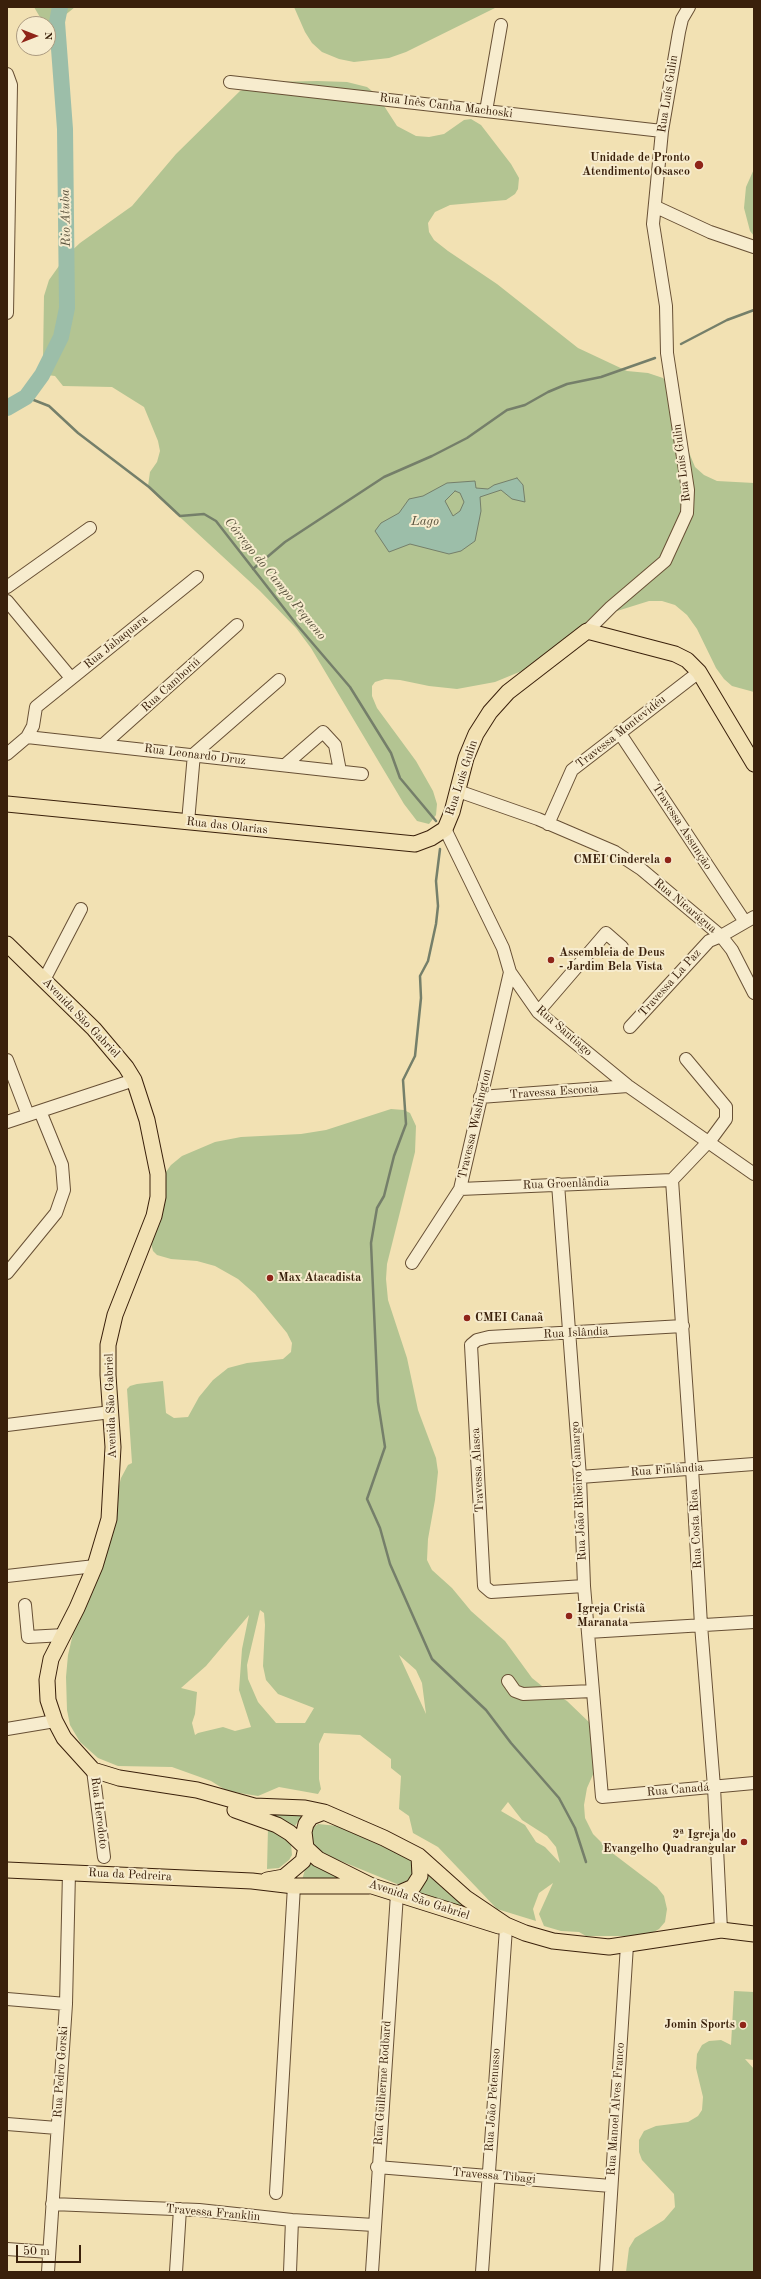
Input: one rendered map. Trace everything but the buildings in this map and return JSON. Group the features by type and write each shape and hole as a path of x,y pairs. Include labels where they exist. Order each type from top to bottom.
{"main road":[{"path":"587,630 675,654 687,660 699,672 754,764"},
{"name":"Rua Luís Gulin","path":"444,829 458,791 471,746 476,734 490,712 508,692 587,630"},
{"name":"Rua das Olarias","path":"7,804 415,844 431,838 444,829"},
{"name":"Avenida São Gabriel","path":"7,944 115,1051 134,1080 153,1148 158,1174 158,1197 154,1216 115,1315 108,1345 114,1447 109,1519 95,1566 51,1659 47,1680 48,1700 55,1721 64,1738 74,1751 93,1770 143,1783 197,1790 254,1806 305,1808 324,1812 384,1838 419,1856 466,1898 511,1929"},
{"name":"Avenida São Gabriel","path":"176,1787 278,1825 290,1833 305,1854 372,1886 553,1941 609,1947 721,1930 754,1934"},
{"path":"294,1886 305,1854 304,1832 306,1824 311,1817 324,1812"},
{"name":"Rua da Pedreira","path":"252,1881 284,1876 305,1854"},
{"path":"397,1894 413,1887 420,1876 419,1856"},
{"name":"Rua da Pedreira","path":"7,1870 252,1881 294,1886 372,1886"}],"street":[{"name":"Rua Luís Gulin","path":"587,630 611,607 665,561 687,513 688,490 667,353 666,306 654,224 662,131 679,32 682,19 689,7"},
{"path":"486,110 501,25"},
{"path":"7,74 11,86 7,243 7,313"},
{"name":"Rua Inês Canha Machoski","path":"230,82 662,131"},
{"path":"656,207 710,232 754,247"},
{"path":"7,587 90,528"},
{"name":"Rua Jabaquara","path":"27,737 33,726 36,707 197,577"},
{"path":"7,601 71,678"},
{"name":"Rua Camboriú","path":"104,744 237,625"},
{"name":"Travessa Montevidéu","path":"548,824 572,770 619,732 699,672"},
{"path":"188,822 194,754 279,680"},
{"path":"285,765 323,732 335,745 339,755 340,771"},
{"name":"Travessa Assunção","path":"619,732 749,920"},
{"path":"7,754 27,737"},
{"name":"Rua Leonardo Druz","path":"27,737 104,744 362,774"},
{"name":"Rua Nicarágua","path":"458,791 548,824 615,852 641,869 721,936 732,950 754,993"},
{"name":"Rua Santiago","path":"444,829 503,948 510,972 538,1012 628,1086 754,1174"},
{"path":"44,980 81,909"},
{"name":"Travessa La Paz","path":"630,1027 708,941 721,936 749,920"},
{"path":"538,1012 606,933 622,947"},
{"name":"Travessa Washington","path":"412,1263 460,1189 510,972"},
{"path":"672,1180 708,1142 726,1119 726,1107 686,1059"},
{"path":"7,1060 28,1115"},
{"path":"7,1122 134,1080"},
{"name":"Travessa Escocia","path":"480,1097 628,1086"},
{"path":"7,1272 56,1213 64,1190 62,1165 40,1111"},
{"name":"Rua Groenlândia","path":"460,1189 672,1180"},
{"name":"Rua Costa Rica","path":"672,1180 683,1326 701,1625 714,1787 721,1930"},
{"name":"Rua João Ribeiro Camargo","path":"558,1184 580,1477 584,1586 602,1797"},
{"name":"Rua Islândia","path":"471,1345 477,1340 489,1337 570,1334 683,1326"},
{"name":"Travessa Alasca","path":"471,1345 484,1586 491,1592 584,1586"},
{"path":"7,1425 111,1412"},
{"name":"Rua Finlândia","path":"580,1477 754,1464"},
{"path":"7,1576 95,1566"},
{"path":"25,1605 28,1637 64,1634"},
{"path":"588,1632 754,1622"},
{"path":"508,1681 515,1691 524,1694 593,1691"},
{"path":"7,1729 55,1721"},
{"name":"Rua Herodoto","path":"93,1770 104,1857"},
{"name":"Rua Canadá","path":"602,1797 754,1783"},
{"name":"Rua Pedro Gorski","path":"48,2272 66,2004 69,1872"},
{"path":"276,2193 294,1886"},
{"name":"Rua Guilherme Rodbard","path":"372,2272 397,1894"},
{"name":"Rua João Petenusso","path":"482,2272 487,2176 511,1929"},
{"name":"Rua Manoel Alves Franco","path":"606,2272 627,1945"},
{"path":"7,1999 66,2004"},
{"path":"7,2124 57,2128"},
{"name":"Travessa Tibagi","path":"378,2167 611,2186"},
{"name":"Travessa Franklin","path":"52,2204 180,2209 292,2220 374,2225"},
{"path":"176,2272 180,2209"},
{"path":"290,2272 292,2220"},
{"path":"7,2249 50,2252"}],"shaded area":[{"path":"34,7 75,7 64,16 58,31 56,44 56,16 39,16"},
{"path":"294,7 497,7 406,52 389,58 354,62 339,59 322,52 312,43 305,32"},
{"path":"267,82 347,82 367,87 377,95 397,126 416,136 429,137 444,134 464,120 471,119 481,125 511,164 519,178 518,189 515,194 506,200 450,205 435,212 428,223 429,232 434,240 497,284 578,348 627,371 648,373 663,378 668,384 688,450 695,467 704,475 717,481 754,483 754,692 732,686 724,679 716,668 697,629 687,615 675,605 662,601 649,601 617,611 583,631 529,668 495,682 457,689 429,686 400,680 385,679 375,682 372,686 372,696 377,708 416,761 433,791 437,804 436,815 429,824 417,821 404,804 311,648 296,628 260,591 148,486 150,472 157,462 160,451 158,441 144,407 112,387 63,386 55,376 47,375 43,359 44,296 49,280 66,256 80,243 132,206 176,154 240,91"},
{"path":"754,169 754,236 750,231 744,208 746,187"},
{"path":"391,1109 404,1110 410,1113 416,1126 415,1152 387,1264 386,1279 388,1300 407,1358 418,1410 436,1458 438,1472 428,1539 427,1560 432,1570 452,1588 471,1611 505,1641 532,1678 567,1701 592,1725 599,1761 587,1788 584,1805 585,1818 593,1834 611,1852 657,1887 664,1896 667,1909 665,1922 659,1929 652,1933 640,1936 586,1936 579,1932 561,1931 544,1926 539,1914 553,1883 539,1893 533,1909 536,1921 497,1909 438,1847 413,1833 409,1816 399,1809 401,1776 391,1768 391,1759 360,1735 324,1733 319,1744 319,1779 321,1789 318,1794 279,1787 258,1796 227,1791 211,1781 172,1767 118,1766 98,1758 80,1742 70,1725 67,1710 66,1677 68,1655 76,1621 113,1510 121,1478 128,1465 132,1463 127,1389 130,1386 137,1384 163,1381 166,1413 174,1418 188,1417 199,1397 213,1380 228,1368 247,1363 283,1359 291,1352 292,1343 287,1333 255,1294 238,1279 215,1266 197,1261 171,1259 157,1255 153,1251 150,1239 160,1180 171,1165 182,1156 215,1142 241,1137 301,1134 326,1130","holes":["260,1610 264,1613 265,1625 263,1666 266,1680 278,1694 314,1708 305,1723 276,1723 258,1702 248,1679 247,1665","249,1615 242,1649 239,1690 251,1727 235,1731 223,1727 195,1735 192,1723 195,1714 197,1692 181,1688 206,1666","399,1655 416,1670 422,1683 426,1714","508,1802 522,1820 547,1836 556,1847 560,1863 545,1847 536,1842 525,1825 501,1811"]},
{"path":"245,1807 305,1811 293,1829"},
{"path":"318,1824 338,1826 406,1857 413,1863 415,1871 408,1883 397,1884 326,1855 312,1846 310,1842 312,1829"},
{"path":"268,1828 283,1833 291,1844 292,1855 289,1860 279,1868 267,1869"},
{"path":"308,1859 357,1884 302,1880"},
{"path":"429,1871 474,1912 416,1893 424,1883"},
{"path":"734,1991 754,1992 754,2060 745,2059 754,2069 754,2272 626,2272 629,2248 635,2238 664,2220 675,2207 674,2194 642,2160 639,2152 639,2140 644,2131 656,2126 688,2122 698,2116 702,2110 703,2097 696,2068 697,2054 702,2045 709,2041 721,2040 731,2045"}],"water":[{"name":"Lago","path":"517,478 523,485 525,502 512,499 501,490 480,497 481,511 475,541 461,551 449,554 410,544 389,552 375,531 381,523 399,513 409,499 423,496 447,483 475,481 476,488 488,489 494,485","holes":["455,491 460,493 464,502 460,511 453,516 445,501"]}],"waterway":[{"name":"Rio Atuba","path":"7,408 26,397 42,375 61,337 67,308 65,129 57,22 60,7"},
{"path":"681,344 727,320 754,310"},
{"path":"253,569 285,542 384,477 432,456 467,438 507,410 525,405 548,392 567,384 601,377 655,358"},
{"name":"Córrego do Campo Pequeno","path":"26,397 49,406 78,433 149,487 180,516 204,514 216,521 297,625 350,687 391,753 400,778 436,821"},
{"name":"Córrego do Campo Pequeno","path":"440,849 436,881 438,906 436,924 428,961 420,976 421,998 415,1056 403,1080 406,1124 394,1156 384,1196 377,1208 371,1243 378,1402 385,1447 367,1499 380,1528 390,1564 432,1659 486,1710 511,1743 559,1798 575,1828 586,1862"}],"place":[{"name":"Unidade de Pronto Atendimento Osasco","path":"699,165"},
{"name":"CMEI Cinderela","path":"668,860"},
{"name":"Assembleia de Deus - Jardim Bela Vista","path":"551,960"},
{"name":"Max Atacadista","path":"270,1278"},
{"name":"CMEI Canaã","path":"467,1318"},
{"name":"Igreja Cristã Maranata","path":"569,1616"},
{"name":"2ª Igreja do Evangelho Quadrangular","path":"744,1842"},
{"name":"Jomin Sports","path":"743,2025"}]}
